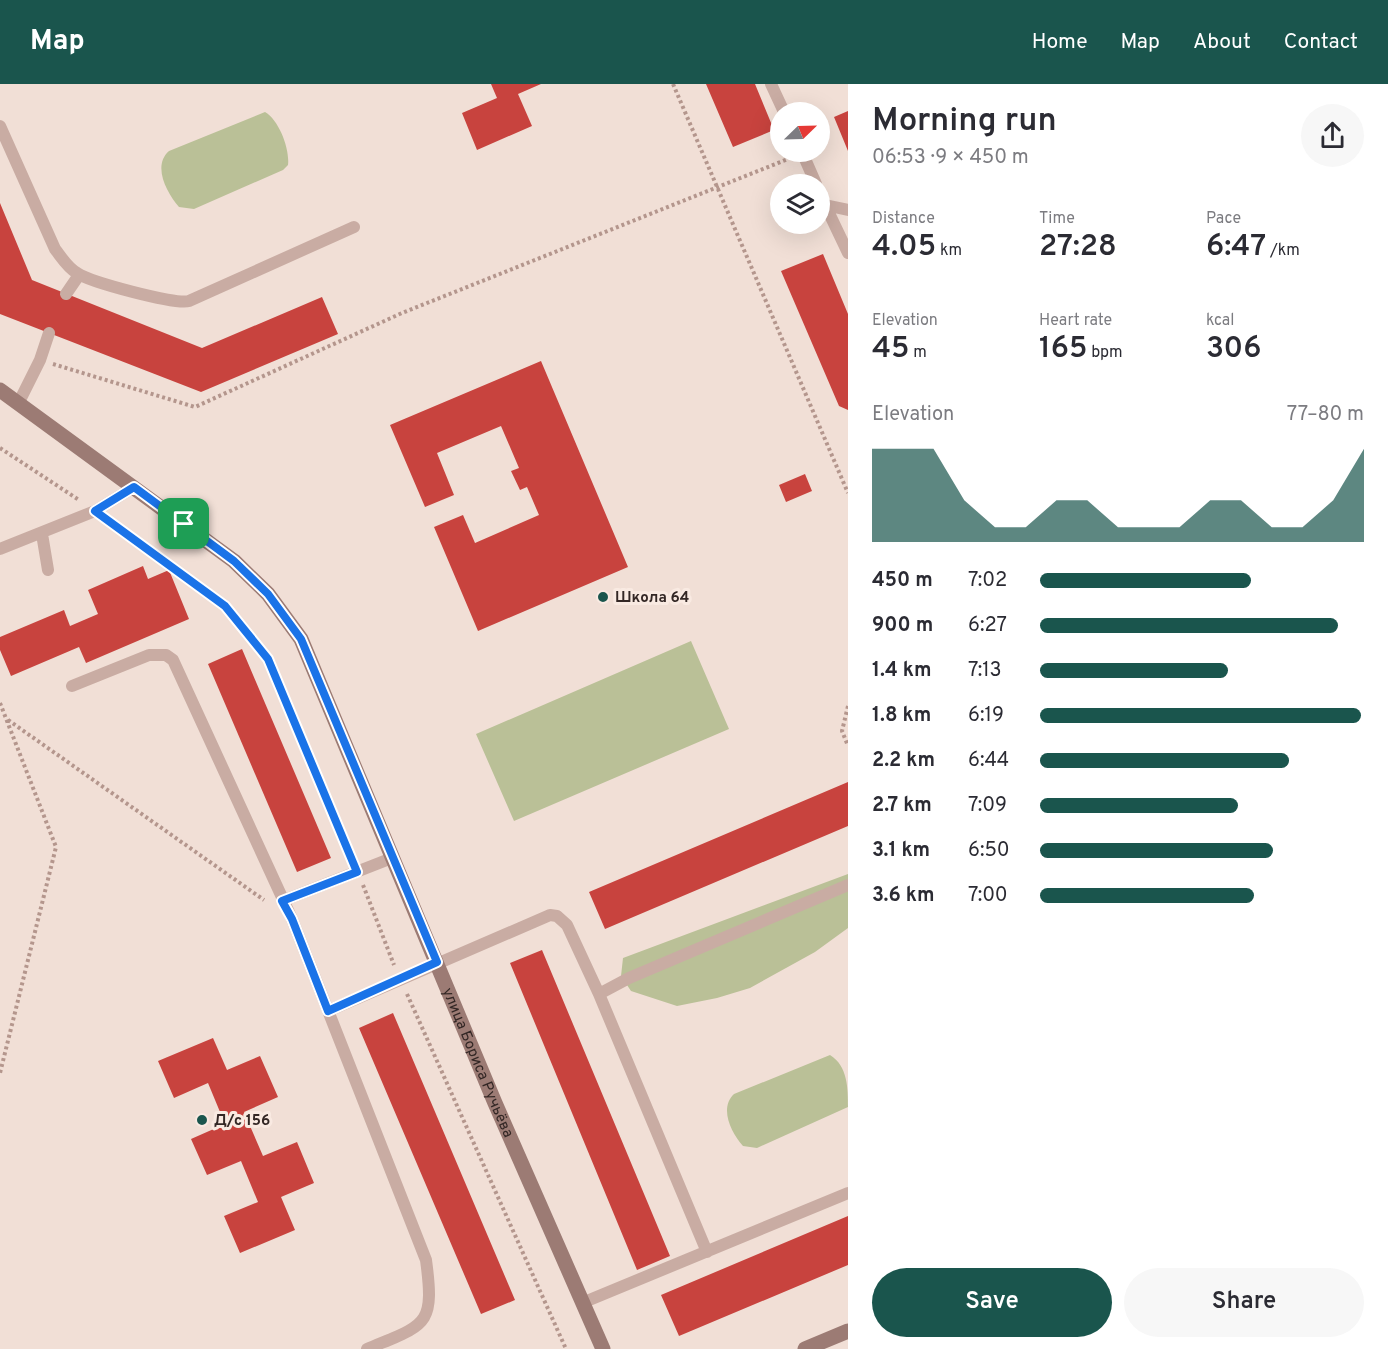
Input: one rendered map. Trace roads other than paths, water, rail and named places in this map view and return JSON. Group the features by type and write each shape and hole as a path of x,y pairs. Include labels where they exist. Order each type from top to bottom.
{"street":[{"name":"улица Бориса Ручьёва","path":"0,390 234,561 268,594 301,639 392,858 603,1349"},
{"path":"805,1349 848,1331"}],"lane":[{"path":"771,84 779,102"},
{"path":"0,126 56,249 66,264 79,275 171,302 183,303 354,227"},
{"path":"830,206 848,210"},
{"path":"830,216 848,254"},
{"path":"66,294 79,275"},
{"path":"19,402 40,360 49,333"},
{"path":"0,549 95,511 134,487"},
{"path":"42,534 48,570"},
{"path":"72,686 149,655 166,655 174,660 292,919 426,1260 430,1304 425,1318 412,1329 367,1349"},
{"path":"282,901 392,858"},
{"path":"599,994 629,978 848,885"},
{"path":"328,1011 544,916 557,916 567,925 599,994 707,1252"},
{"path":"582,1303 848,1193"}],"place":[{"name":"Школа 64","path":"603,597"},
{"name":"Д/с 156","path":"202,1120"}]}
